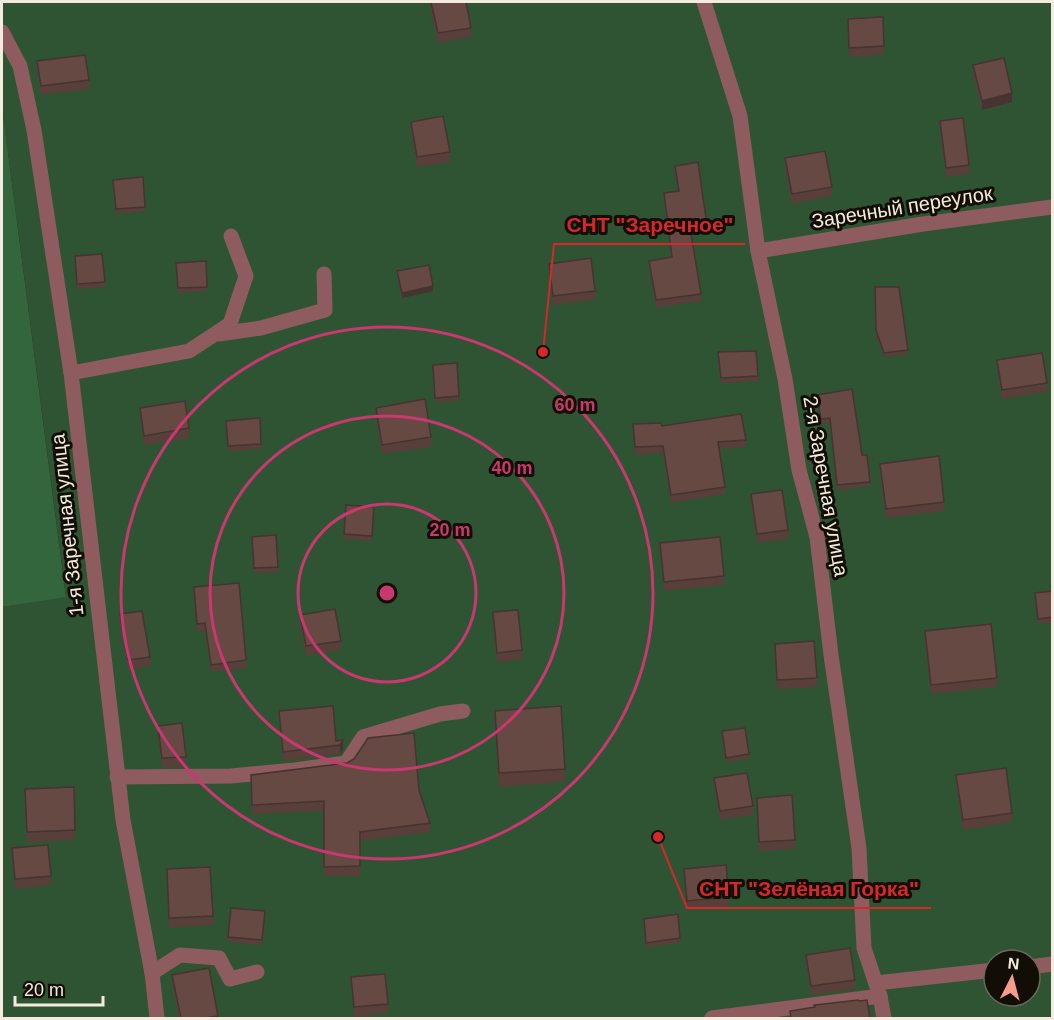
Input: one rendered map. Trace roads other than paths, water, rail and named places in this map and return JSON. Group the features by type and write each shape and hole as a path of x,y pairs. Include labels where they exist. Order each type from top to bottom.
{"street":[{"name":"2-я Заречная улица","path":"704,2 740,116 758,251 785,379 799,470 818,537 831,655 859,848 864,948 878,989 884,1018"},
{"name":"1-я Заречная улица","path":"2,32 20,66 34,130 71,374 117,777 152,973 157,1018"},
{"name":"Заречный переулок","path":"758,251 923,224 1053,207"},
{"path":"71,374 189,351 230,324 246,276 231,236"},
{"path":"213,335 261,328 325,310 324,274"},
{"path":"117,777 231,776 346,763 363,737 440,714 463,711"},
{"path":"152,973 180,955 219,958 230,979 257,972"},
{"path":"712,1018 982,972"}],"place":[{"name":"СНТ \"Заречное\"","path":"543,352"},
{"name":"СНТ \"Зелёная Горка\"","path":"658,837"}]}
